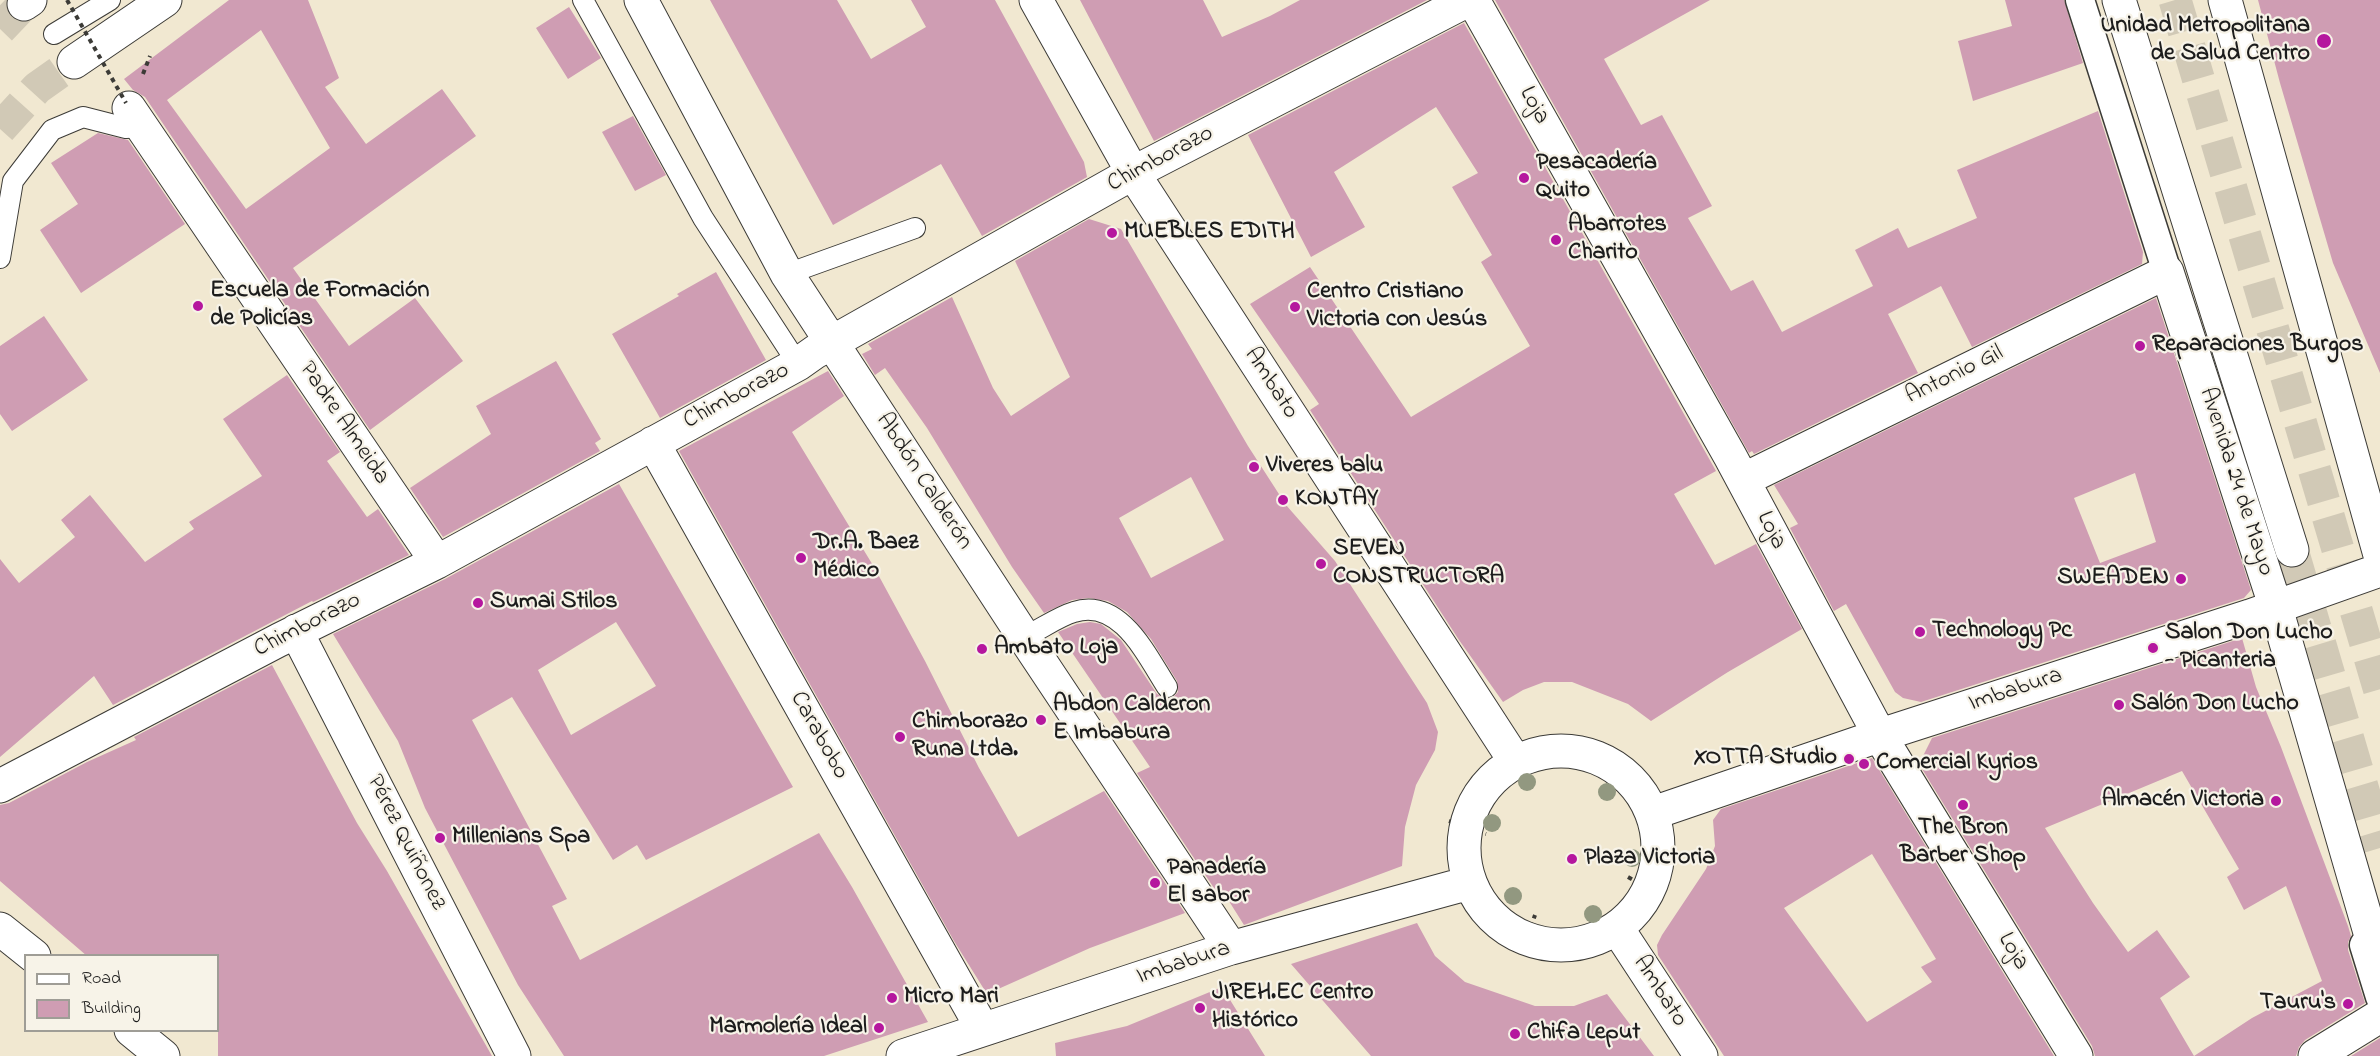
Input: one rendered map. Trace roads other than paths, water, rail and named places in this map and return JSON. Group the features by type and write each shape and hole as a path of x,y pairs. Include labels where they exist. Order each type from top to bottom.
{"street":[{"path":"74,62 165,0"},
{"name":"Abdón Calderón","path":"641,0 787,274 1231,948"},
{"name":"Ambato","path":"1036,0 1133,173 1515,761"},
{"name":"Chimborazo","path":"0,786 296,631 437,562 798,364 1133,173 1468,0"},
{"name":"Loja","path":"1473,0 1743,480 1880,736 2076,1056"},
{"name":"Avenida 24 de Mayo","path":"2080,0 2167,272 2268,618 2380,967"},
{"name":"Avenida 24 de Mayo","path":"2119,0 2292,550"},
{"path":"2225,0 2380,555"},
{"name":"Padre Almeida","path":"132,113 437,562"},
{"name":"Antonio Gil","path":"1743,480 2167,272"},
{"name":"Carabobo","path":"653,443 982,1028"},
{"name":"Imbabura","path":"1653,813 1880,736 2268,618 2380,570"},
{"path":"2268,618 2380,997"},
{"name":"Pérez Quiñonez","path":"296,631 514,1056"},
{"path":"1547,751 1580,752 1611,763 1636,785 1653,813 1659,845 1655,877 1640,906 1617,928 1591,941 1562,946 1533,942 1505,929 1484,908 1469,883 1463,855 1465,827 1475,800 1492,777 1515,761 1547,751"},
{"name":"Imbabura","path":"903,1056 982,1028 1231,948 1469,883"},
{"name":"Ambato","path":"1617,928 1701,1056"},
{"path":"0,929 31,954"},
{"path":"2315,1056 2380,1016"},
{"path":"133,1032 163,1056"}],"lane":[{"path":"54,34 110,0"},
{"path":"583,0 704,218 798,364"},
{"path":"0,258 13,181 52,130 83,117 126,128 132,113"},
{"path":"787,274 915,228"},
{"path":"1024,637 1074,612 1094,610 1111,614 1133,635 1167,687"}],"tunnel":[{"path":"2175,0 2380,691"},
{"path":"0,29 24,4"},
{"path":"0,129 37,88 74,62"},
{"path":"2292,550 2380,848"}],"place":[{"name":"Unidad Metropolitana de Salud Centro","path":"2324,41"},
{"name":"Pesacadería Quito","path":"1524,178"},
{"name":"MUEBLES EDITH","path":"1112,233"},
{"name":"Abarrotes Charito","path":"1556,240"},
{"name":"Escuela de Formación de Policías","path":"198,306"},
{"name":"Centro Cristiano Victoria con Jesús","path":"1295,307"},
{"name":"Reparaciones Burgos","path":"2140,346"},
{"name":"Viveres balu","path":"1254,467"},
{"name":"KONTAY","path":"1283,500"},
{"name":"Dr.A. Baez Médico","path":"801,558"},
{"name":"SEVEN CONSTRUCTORA","path":"1321,564"},
{"name":"SWEADEN","path":"2181,579"},
{"name":"Sumai Stilos","path":"478,603"},
{"name":"Technology Pc","path":"1920,632"},
{"name":"Salon Don Lucho - Picanteria","path":"2153,648"},
{"name":"Ambato Loja","path":"982,649"},
{"name":"Salón Don Lucho","path":"2119,705"},
{"name":"Abdon Calderon E Imbabura","path":"1041,720"},
{"name":"Chimborazo Runa Ltda.","path":"900,737"},
{"name":"XOTTA Studio","path":"1849,759"},
{"name":"Comercial Kyrios","path":"1864,764"},
{"name":"Almacén Victoria","path":"2276,801"},
{"name":"The Bron Barber Shop","path":"1963,805"},
{"name":"Millenians Spa","path":"440,838"},
{"name":"Plaza Victoria","path":"1572,859"},
{"name":"Panadería El sabor","path":"1155,883"},
{"name":"Micro Mari","path":"892,998"},
{"name":"Tauru's","path":"2348,1004"},
{"name":"JIREH.EC Centro Histórico","path":"1200,1008"},
{"name":"Marmolería Ideal","path":"879,1028"},
{"name":"Chifa Leput","path":"1515,1034"}]}
